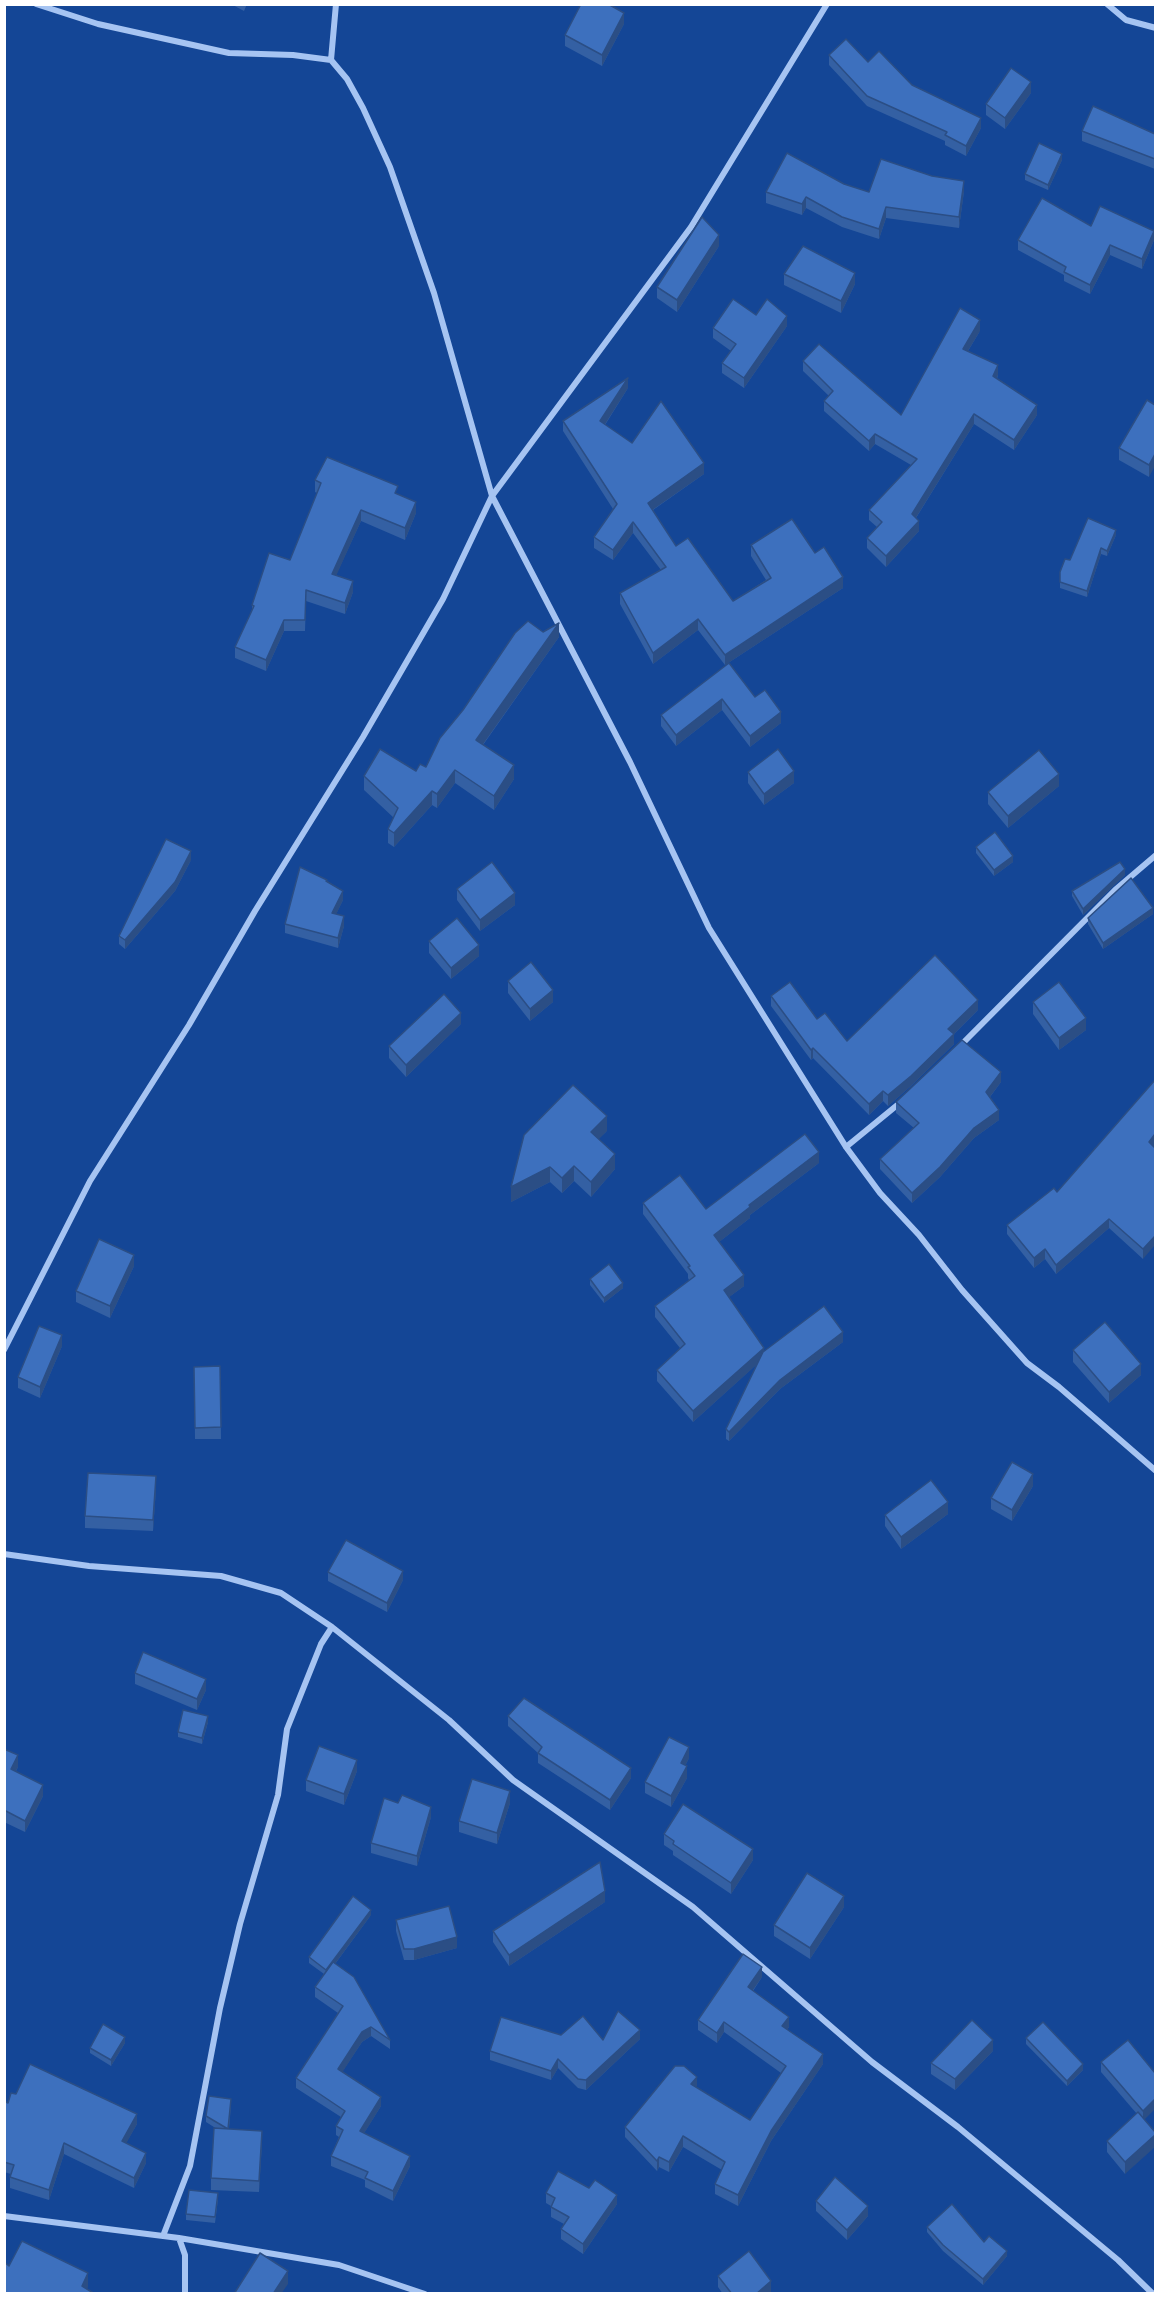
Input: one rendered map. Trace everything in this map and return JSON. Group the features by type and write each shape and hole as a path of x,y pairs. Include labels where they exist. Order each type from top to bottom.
{"street":[{"path":"36,4 98,24 229,54 292,55 331,60"},
{"path":"336,4 331,60 346,79 363,108 390,167 434,293 492,495 630,762 709,928 846,1147 879,1193 919,1235 969,1299 1027,1363 1155,1471"},
{"path":"4,1350 90,1181 189,1025 255,911 369,727 443,599 492,495 691,227 826,4"},
{"path":"1107,4 1126,20 1155,28"},
{"path":"957,1049 1115,891 1155,855"},
{"path":"846,1147 907,1097"},
{"path":"4,1554 89,1566 176,1570 221,1576 281,1593 332,1627 450,1720 513,1780 693,1907 872,2062 958,2127 1118,2260 1153,2294"},
{"path":"163,2236 190,2166 237,1935 278,1795 287,1729 321,1644 332,1627"},
{"path":"4,2216 179,2238 339,2265 425,2294"},
{"path":"179,2238 184,2254 185,2294"}],"building":[{"path":"581,4 608,4 624,13 602,55 565,35"},
{"path":"846,39 868,62 879,51 912,85 981,118 966,146 945,135 947,132 867,96 829,55"},
{"path":"1011,68 1031,82 1005,118 986,104"},
{"path":"1093,106 1155,134 1155,159 1082,131"},
{"path":"1039,143 1062,154 1048,185 1025,174"},
{"path":"787,153 844,184 869,192 881,159 932,176 964,181 959,217 886,207 879,229 842,217 806,197 802,204 766,192"},
{"path":"1042,198 1091,226 1100,206 1154,231 1142,259 1110,245 1090,285 1064,272 1066,267 1018,240"},
{"path":"702,217 719,235 677,300 657,287"},
{"path":"803,246 855,273 841,301 784,274"},
{"path":"733,299 756,315 767,299 787,316 744,378 722,363 736,344 713,328"},
{"path":"960,308 980,320 963,349 998,365 993,376 1037,405 1014,440 974,414 912,514 919,521 886,556 867,538 882,522 869,510 917,459 875,434 869,441 824,401 833,391 803,361 819,344 901,415"},
{"path":"628,378 600,421 632,443 661,401 704,463 648,503 676,546 688,538 733,601 771,578 751,545 792,519 815,553 824,547 843,577 725,655 698,619 653,653 620,593 666,567 633,522 613,550 594,537 617,504 563,421"},
{"path":"1147,400 1155,405 1155,454 1149,465 1119,448"},
{"path":"327,457 398,486 395,493 416,502 405,528 361,510 332,574 353,581 345,603 306,590 305,620 284,620 266,660 235,647 254,606 252,605 269,553 290,560 321,483 315,480"},
{"path":"1088,518 1116,530 1107,551 1101,548 1087,591 1060,582 1060,572 1065,559 1070,560"},
{"path":"528,621 543,632 559,623 476,740 514,765 494,796 455,770 437,794 432,791 394,833 388,829 398,808 364,776 380,749 416,771 420,764 426,767 440,738 463,710 515,633"},
{"path":"729,663 755,697 765,690 781,712 750,736 722,699 676,735 661,715"},
{"path":"778,749 794,771 764,794 748,772"},
{"path":"1039,750 1059,774 1008,816 988,792"},
{"path":"995,832 1013,856 994,870 976,847"},
{"path":"166,839 191,851 175,882 125,940 119,936"},
{"path":"492,862 515,893 480,920 457,889"},
{"path":"1120,862 1125,869 1083,909 1072,891"},
{"path":"300,867 327,880 343,891 332,913 344,916 338,938 285,924"},
{"path":"1131,878 1153,908 1103,943 1088,918"},
{"path":"457,918 479,945 451,968 429,941"},
{"path":"935,955 978,1000 948,1029 954,1034 911,1076 888,1095 883,1091 869,1104 813,1048 811,1050 771,996 790,982 817,1019 825,1013 847,1041"},
{"path":"531,962 553,990 530,1009 508,981"},
{"path":"1059,982 1086,1018 1059,1038 1033,1002"},
{"path":"444,994 461,1013 406,1065 389,1046"},
{"path":"962,1040 1001,1072 986,1092 999,1110 974,1128 940,1167 912,1193 880,1159 919,1123 896,1102"},
{"path":"1155,1080 1155,1134 1149,1142 1155,1148 1155,1236 1143,1249 1109,1219 1056,1265 1045,1249 1034,1258 1007,1225 1054,1188 1057,1192"},
{"path":"573,1085 607,1116 591,1132 615,1154 591,1182 574,1166 562,1178 550,1167 511,1187 524,1135"},
{"path":"805,1134 819,1152 749,1205 750,1207 714,1235 744,1275 724,1290 764,1348 693,1411 657,1370 685,1344 655,1306 695,1276 643,1203 680,1175 706,1209"},
{"path":"99,1239 134,1255 110,1306 76,1291"},
{"path":"609,1264 623,1283 604,1298 590,1279"},
{"path":"824,1306 843,1332 780,1380 729,1432 726,1429 763,1352"},
{"path":"1105,1322 1141,1364 1109,1392 1073,1350"},
{"path":"39,1326 62,1335 40,1387 18,1377"},
{"path":"220,1366 221,1427 195,1428 194,1367"},
{"path":"1012,1462 1033,1474 1012,1510 991,1498"},
{"path":"88,1473 156,1476 153,1520 85,1516"},
{"path":"931,1480 948,1502 901,1537 885,1515"},
{"path":"346,1540 403,1571 387,1603 328,1572"},
{"path":"143,1652 206,1679 197,1699 135,1673"},
{"path":"524,1698 631,1768 610,1800 538,1753 542,1747 508,1716"},
{"path":"183,1710 208,1716 202,1738 178,1732"},
{"path":"669,1737 689,1747 681,1763 687,1766 671,1796 645,1782"},
{"path":"319,1746 357,1760 344,1794 306,1780"},
{"path":"4,1749 18,1755 11,1769 43,1785 25,1821 4,1810"},
{"path":"472,1779 510,1791 497,1833 459,1821"},
{"path":"402,1795 431,1807 417,1856 371,1843 384,1798 398,1803"},
{"path":"683,1804 753,1849 731,1883 673,1844 674,1841 664,1834"},
{"path":"600,1862 605,1891 509,1955 493,1931"},
{"path":"807,1873 844,1896 810,1948 774,1925"},
{"path":"353,1896 371,1910 326,1970 309,1957"},
{"path":"449,1906 457,1937 414,1949 404,1949 396,1920"},
{"path":"743,1954 762,1967 748,1987 789,2017 782,2026 823,2054 771,2131 738,2195 715,2184 725,2162 683,2136 669,2162 659,2157 657,2161 625,2127 675,2066 684,2066 697,2077 691,2084 750,2120 786,2066 724,2022 717,2033 698,2020"},
{"path":"333,1962 354,1977 390,2040 371,2027 362,2032 338,2069 381,2097 360,2131 410,2156 393,2191 365,2178 368,2172 331,2156 343,2130 336,2126 345,2111 296,2078 343,2006 315,1987"},
{"path":"618,2011 640,2030 586,2080 578,2079 558,2059 551,2071 490,2051 501,2017 561,2035 583,2016 603,2040"},
{"path":"972,2020 993,2040 955,2079 931,2063"},
{"path":"1043,2022 1083,2064 1067,2081 1026,2038"},
{"path":"103,2024 125,2037 111,2060 90,2048"},
{"path":"1128,2040 1155,2073 1155,2099 1143,2111 1101,2062"},
{"path":"30,2064 137,2114 122,2141 146,2153 134,2178 64,2143 49,2190 10,2177 14,2165 4,2162 4,2101 8,2103 11,2093 16,2094"},
{"path":"209,2096 231,2099 228,2129 206,2116"},
{"path":"1138,2112 1155,2135 1125,2162 1107,2141"},
{"path":"214,2128 262,2131 259,2181 211,2178"},
{"path":"558,2171 589,2188 595,2180 617,2195 583,2244 561,2229 569,2217 551,2207 555,2198 546,2193"},
{"path":"835,2177 868,2206 847,2230 816,2201"},
{"path":"189,2190 218,2193 215,2217 186,2214"},
{"path":"952,2204 984,2242 989,2236 1007,2251 983,2279 943,2245 927,2227"},
{"path":"22,2241 88,2273 82,2286 95,2294 4,2294 4,2262 9,2266"},
{"path":"749,2251 771,2281 756,2294 732,2294 718,2276"},
{"path":"260,2253 288,2271 273,2294 234,2294"}]}
